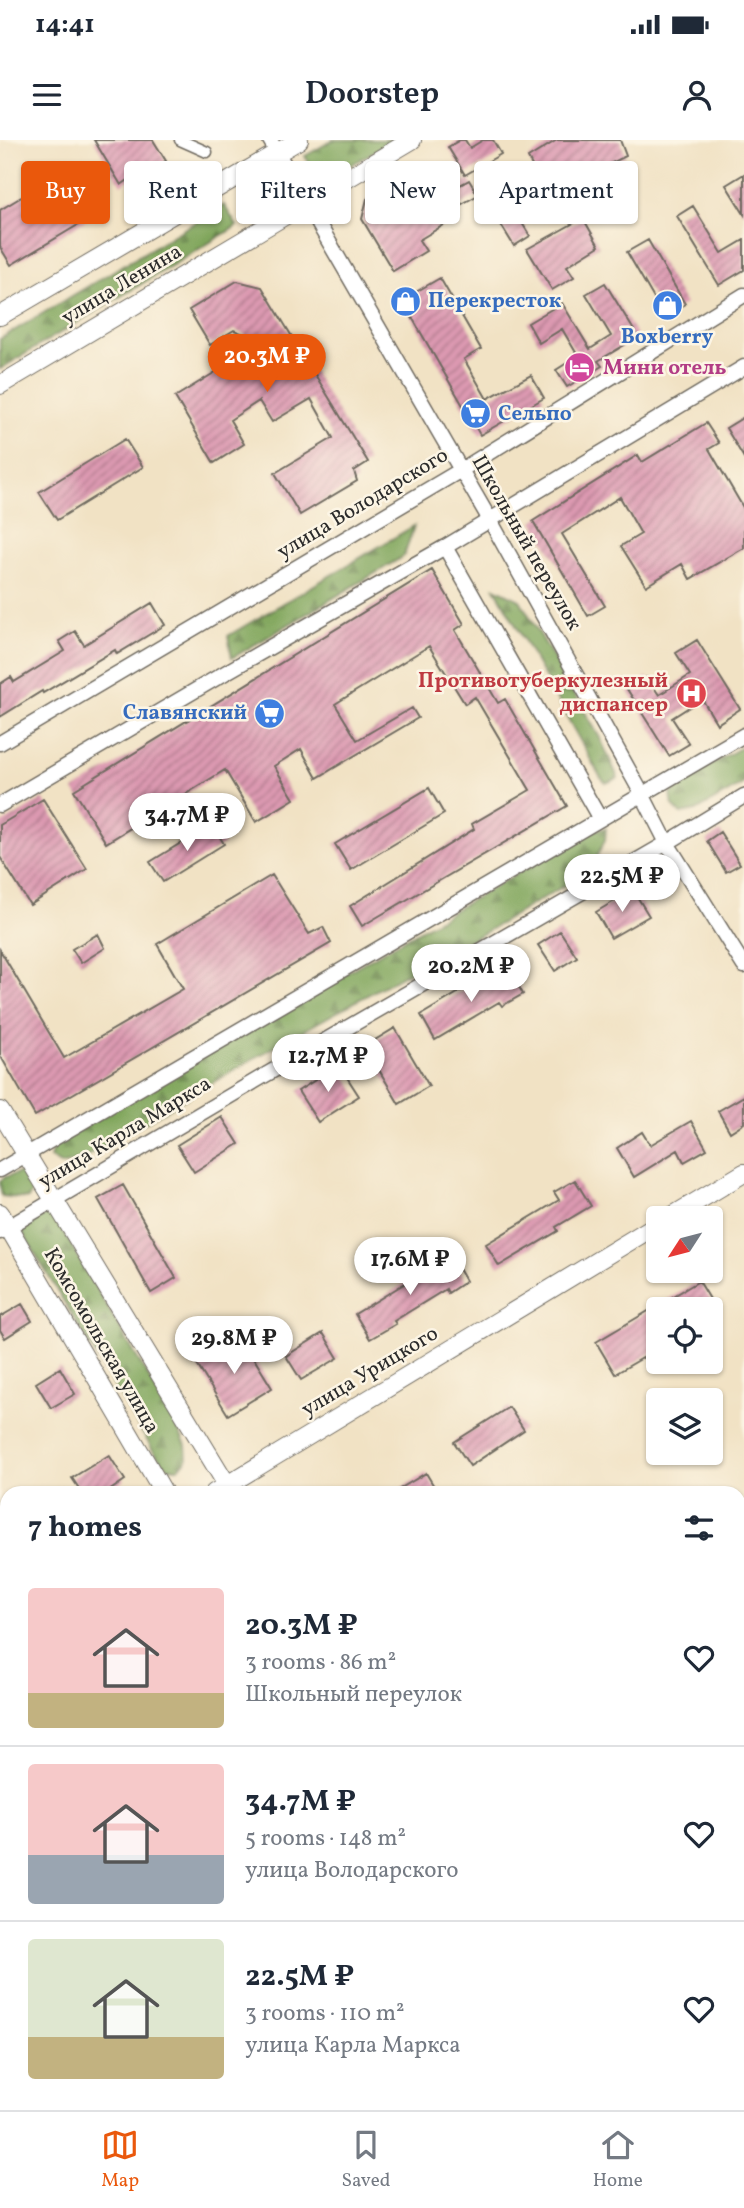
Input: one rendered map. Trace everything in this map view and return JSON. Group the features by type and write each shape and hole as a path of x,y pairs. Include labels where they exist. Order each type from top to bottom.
{"street":[{"path":"180,140 207,152"},
{"name":"улица Ленина","path":"0,316 274,147 299,140"},
{"name":"улица Ленина","path":"351,176 412,140"},
{"name":"улица Ленина","path":"0,384 269,224"},
{"name":"Школьный переулок","path":"319,224 490,520 667,843 744,966"},
{"name":"улица Володарского","path":"0,743 461,470 744,295"},
{"path":"0,805 445,547 744,367"},
{"path":"445,547 600,819"},
{"name":"улица Карла Маркса","path":"0,1170 744,735"},
{"name":"улица Карла Маркса","path":"3,1224 54,1201 744,796"},
{"name":"Комсомольская улица","path":"0,1111 222,1486"},
{"path":"689,1206 744,1173"},
{"name":"Комсомольская улица","path":"3,1224 160,1486"},
{"name":"улица Урицкого","path":"231,1486 646,1231"}],"green space":[{"path":"333,140 393,140 351,165 351,161 308,161 305,156"},
{"path":"224,205 237,226 0,369 0,339 192,224 222,224"},
{"path":"414,526 404,556 232,658 228,636"},
{"path":"495,588 520,600 600,738 618,778 606,783 601,778"},
{"path":"744,746 744,783 696,811 681,814 673,806 671,794 688,778"},
{"path":"606,828 605,840 595,860 577,878 484,933 267,1051 84,1158 62,1165 50,1158 55,1141 591,831"},
{"path":"19,1173 29,1174 34,1187 28,1199 2,1196 0,1182 5,1177"},
{"path":"51,1211 186,1445 187,1460 178,1468 168,1468 154,1452 21,1230"}],"building":[{"path":"94,140 153,140 166,161 124,161 124,183 121,185 110,167 110,161 107,161"},
{"path":"460,140 465,140 470,148 483,140 493,140 501,154 489,161 474,161 474,170 465,175 460,161 456,161 448,147"},
{"path":"557,140 620,140 626,156 616,161 530,161 528,158"},
{"path":"744,174 744,214 726,185"},
{"path":"469,180 474,188 474,197 460,205 460,185"},
{"path":"21,197 21,224 80,224 11,265 0,247 0,210"},
{"path":"693,206 722,253 744,240 744,270 719,285 677,216"},
{"path":"365,207 365,224 445,224 419,240 426,251 393,271 362,219"},
{"path":"501,224 523,224 530,236 514,246"},
{"path":"572,224 586,224 599,246 567,266 574,277 552,290 527,249"},
{"path":"648,240 685,304 664,316 627,252"},
{"path":"440,278 481,349 464,359 487,399 531,375 544,398 480,435 402,300"},
{"path":"237,281 262,287 368,462 354,471 357,481 300,515 275,473 333,438 311,399 272,422 259,401 230,420 244,444 214,463 175,397 253,349 244,334 234,330 210,345 189,310"},
{"path":"605,283 638,337 598,361 602,366 567,387 556,370 578,356 562,329 539,343 528,323 562,303 590,349 611,336 586,294"},
{"path":"744,417 744,458 726,428"},
{"path":"706,423 719,443 709,449 744,509 744,548 690,579 682,564 646,586 621,546 641,534 620,497 562,534 605,606 588,616 533,521 638,455 642,462"},
{"path":"125,439 143,467 57,520 39,492"},
{"name":"Славянский","path":"432,570 464,624 455,630 498,703 505,699 567,806 362,926 350,906 474,829 472,824 530,790 475,697 465,704 429,646 335,704 357,740 412,708 418,718 317,778 301,749 274,766 294,799 256,822 225,770 106,843 74,790"},
{"path":"152,603 165,625 117,654 115,650 0,717 0,684 11,677 14,682 65,651 59,641 75,631 84,645"},
{"path":"697,640 740,709 717,724 702,699 672,718 689,744 669,756 627,689 647,677 659,695 690,675 676,653"},
{"path":"429,788 444,814 351,870 335,844"},
{"path":"43,799 87,869 30,905 0,857 0,825"},
{"path":"212,824 224,844 163,882 150,862"},
{"path":"720,832 740,864 726,872 707,841"},
{"path":"272,875 309,934 323,927 331,943 35,1116 0,1055 0,950 64,1058 183,989 157,944"},
{"path":"633,890 649,916 611,938 596,912"},
{"path":"560,931 577,957 555,971 538,945"},
{"path":"98,934 105,948 81,963 72,949"},
{"path":"509,969 523,994 502,1006 499,1002 435,1040 421,1015 466,988 469,992"},
{"path":"395,1028 429,1086 399,1104 365,1046"},
{"path":"339,1065 359,1096 318,1122 298,1091"},
{"path":"744,1096 744,1123 730,1132 718,1111"},
{"path":"222,1117 239,1144 194,1172 177,1145"},
{"path":"691,1121 707,1149 684,1162 678,1150 634,1177 617,1148 642,1132 650,1145"},
{"path":"575,1180 591,1206 556,1227 558,1231 499,1266 486,1244 559,1200 554,1192"},
{"path":"123,1185 176,1278 151,1293 98,1199"},
{"path":"451,1255 466,1281 448,1293 446,1289 370,1339 355,1314"},
{"path":"700,1283 709,1297 672,1297"},
{"path":"22,1304 32,1321 5,1338 0,1330 0,1317"},
{"path":"646,1312 646,1356 615,1374 596,1342"},
{"path":"323,1333 338,1358 301,1380 286,1356"},
{"path":"240,1336 272,1388 228,1415 196,1363"},
{"path":"60,1368 75,1394 51,1408 36,1383"},
{"path":"509,1407 524,1430 470,1466 454,1442"},
{"path":"109,1455 125,1480 116,1486 77,1486 72,1478"},
{"path":"426,1473 434,1486 405,1486"}],"place":[{"name":"Перекресток","path":"405,301"},
{"name":"Boxberry","path":"667,305"},
{"name":"Мини отель","path":"580,368"},
{"name":"Сельпо","path":"475,414"},
{"name":"Противотуберкулезный диспансер","path":"691,693"},
{"name":"Славянский","path":"270,713"}]}
